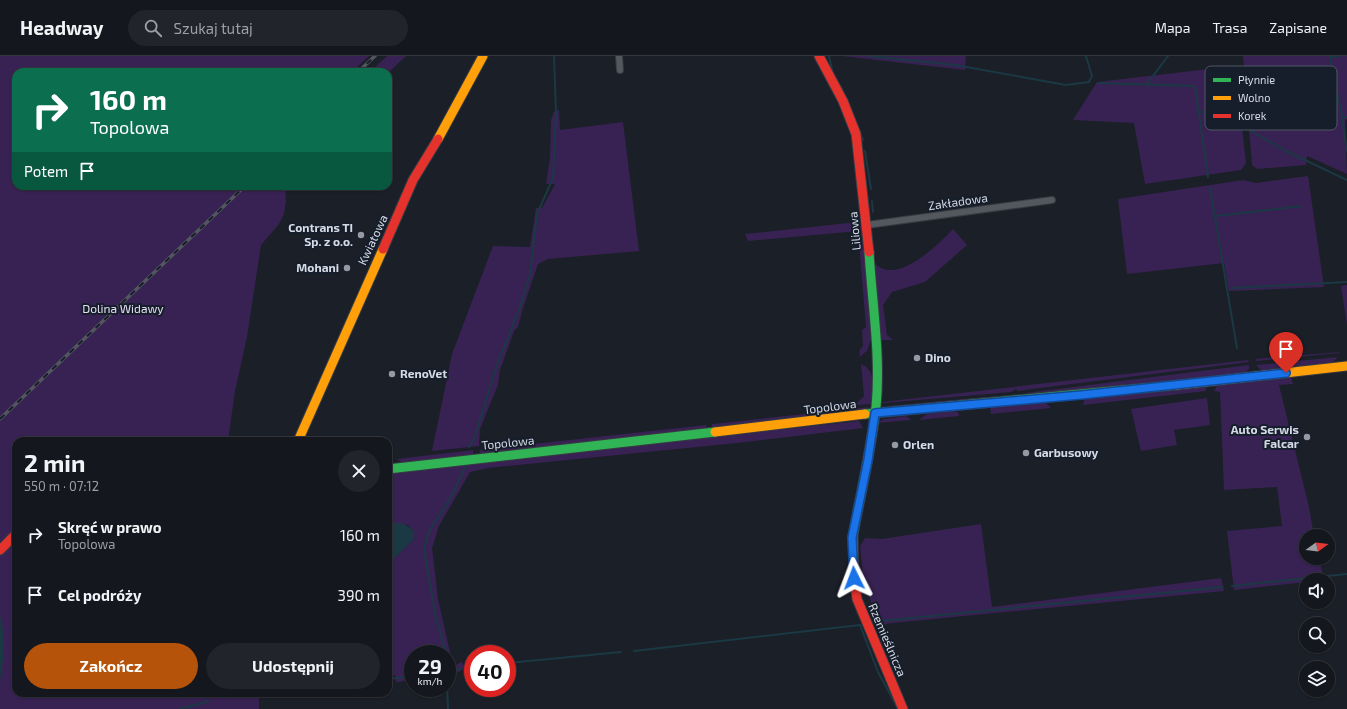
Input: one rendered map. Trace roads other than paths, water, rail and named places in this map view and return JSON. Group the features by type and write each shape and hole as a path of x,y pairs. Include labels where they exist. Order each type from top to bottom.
{"street":[{"name":"Kwiatowa","path":"300,437 413,180 453,114 483,56"},
{"path":"619,56 620,70"},
{"name":"Liliowa","path":"819,56 843,101 856,134 867,225 877,369 875,413"},
{"name":"Zakładowa","path":"867,225 1052,200"},
{"name":"Topolowa","path":"392,469 875,413 1081,395 1347,366"},
{"name":"Rzemieślnicza","path":"875,413 868,460 852,538 854,578 857,599 864,618 903,709"},
{"path":"0,550 12,538"}],"water":[{"path":"392,523 399,523 408,526 413,531 413,540 392,560"},
{"path":"0,616 4,648 0,680"}],"waterway":[{"path":"469,447 474,439 497,365 519,310 530,274 537,214 553,178 556,113 554,56"},
{"path":"829,56 833,74"},
{"path":"869,56 955,65 1066,85 1089,82 1092,76 1086,56"},
{"path":"1147,84 1168,56"},
{"path":"1330,56 1332,66"},
{"path":"1330,57 1340,56"},
{"path":"838,82 842,89"},
{"path":"1099,83 1195,86 1208,177"},
{"path":"1337,92 1342,117 1347,117"},
{"path":"847,99 863,140"},
{"path":"1199,111 1205,113"},
{"path":"1342,117 1347,151"},
{"path":"1251,131 1286,151 1347,180"},
{"path":"865,151 871,189"},
{"path":"1210,188 1237,348"},
{"path":"872,201 873,212"},
{"path":"1216,216 1301,206"},
{"path":"1233,288 1347,282"},
{"path":"444,645 436,618 424,549 429,531 450,499 466,465"},
{"path":"1232,586 1347,574"},
{"path":"871,622 1223,587"},
{"path":"634,651 860,625 878,672 898,709"},
{"path":"516,662 621,652"},
{"path":"456,670 464,668"},
{"path":"392,679 404,677"},
{"path":"448,697 448,709"},
{"path":"180,709 209,701"}],"railway":[{"path":"362,68 375,56"},
{"path":"0,419 241,190"}],"place":[{"name":"Contrans TI Sp. z o.o.","path":"361,235"},
{"name":"Mohani","path":"347,268"},
{"name":"Dino","path":"917,358"},
{"name":"RenoVet","path":"392,374"},
{"name":"Auto Serwis Falcar","path":"1307,437"},
{"name":"Orlen","path":"895,445"},
{"name":"Garbusowy","path":"1026,453"}],"park label":[{"name":"Dolina Widawy","path":"123,309"}]}
